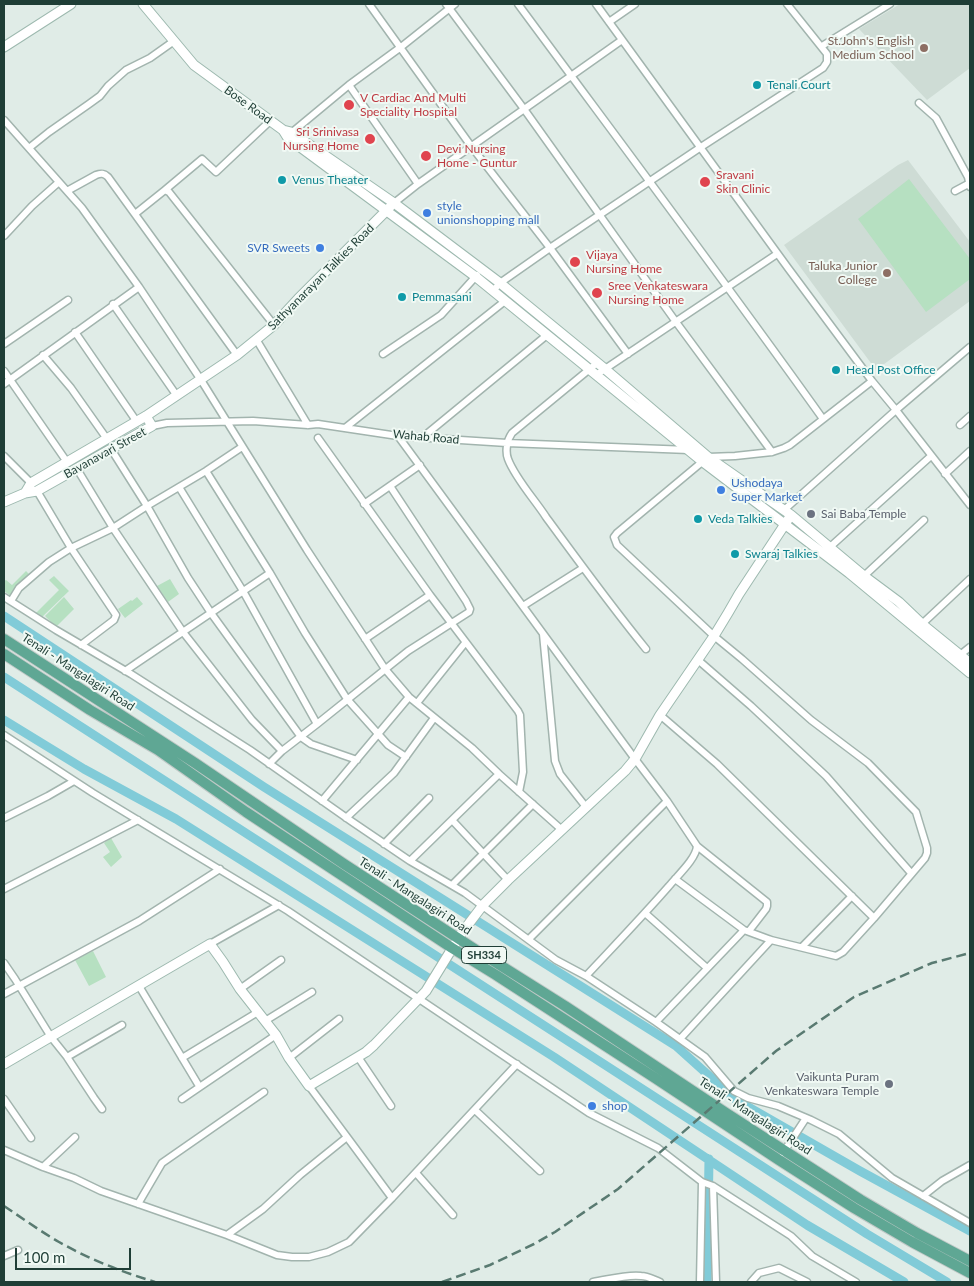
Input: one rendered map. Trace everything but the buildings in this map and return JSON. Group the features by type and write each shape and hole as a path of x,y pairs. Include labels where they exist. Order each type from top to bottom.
{"main road":[{"path":"4,47 72,4"},
{"name":"Bose Road","path":"143,4 194,65 287,133 394,203 479,274"},
{"path":"287,133 387,211 479,274 500,283 700,450 706,460 849,573 970,673"},
{"name":"Sathyanarayan Talkies Road","path":"146,416 237,355 274,325 394,203"},
{"path":"479,274 493,291 688,450 787,513 899,602 922,624 970,663"},
{"name":"Bavanavari Street","path":"6,500 25,493 67,462 146,416 152,426 77,469 34,487"},
{"path":"4,1064 210,944 240,989 276,1035 289,1058 310,1086 358,1057 374,1045 423,995 459,936 480,908 625,771 660,715 714,636 738,594 785,523 787,513"},
{"name":"Tenali - Mangalagiri Road","path":"4,639 726,1113 787,1147 866,1203 970,1261"},
{"name":"SH334","path":"4,654 90,710 158,750 451,951 529,996 854,1208 970,1272"}],"street":[{"path":"369,4 471,146 550,248 628,354"},
{"path":"287,133 401,47 448,6 456,4"},
{"path":"518,4 648,182 727,286 822,419"},
{"path":"596,4 777,254 872,381 970,505"},
{"path":"609,22 635,4"},
{"path":"493,291 500,283 550,248 700,147 823,68 827,62 827,54 787,4"},
{"path":"822,46 890,4"},
{"path":"448,6 772,452"},
{"path":"394,203 471,146 622,40"},
{"path":"29,148 100,96 126,70 150,58 174,41"},
{"path":"349,85 418,184"},
{"path":"919,102 936,118 968,178 970,184 955,191"},
{"path":"4,120 67,191 139,286 385,669 409,697 472,748 562,830"},
{"path":"135,214 202,159 216,172 270,121"},
{"path":"67,191 96,175 105,174 237,355"},
{"path":"4,236 37,201 59,182"},
{"path":"165,190 173,196 274,325"},
{"path":"592,372 605,369 777,254"},
{"path":"383,354 441,315 479,274"},
{"path":"7,381 139,286"},
{"path":"4,344 68,300"},
{"path":"346,428 505,301"},
{"path":"114,304 177,396"},
{"path":"75,332 137,422"},
{"path":"423,437 547,335"},
{"path":"256,339 308,425"},
{"path":"787,513 896,410 970,347"},
{"path":"44,354 75,393 107,439"},
{"path":"597,363 592,372 515,430 507,443 508,459 583,568 646,649"},
{"path":"4,371 7,381 67,462"},
{"path":"675,879 746,930 771,940 832,955 840,954 874,918 927,853 916,812 865,760 811,720 714,636 617,545 614,538 617,533 706,460 772,452 784,448 872,381"},
{"path":"960,425 970,416"},
{"name":"Wahab Road","path":"152,426 167,423 253,421 318,424 398,436 507,443 700,450"},
{"path":"398,436 634,759 667,800 697,846 767,902 768,906 766,909 656,1022"},
{"path":"318,438 465,643 518,710 520,714 524,772 519,792"},
{"path":"10,601 19,588 44,565 72,548 113,528 242,447"},
{"path":"111,449 211,613 301,737 311,744 356,760"},
{"path":"945,474 970,451"},
{"path":"4,456 34,487 116,615 114,620 81,645"},
{"path":"830,547 931,456"},
{"path":"364,504 420,465"},
{"path":"77,469 113,528 183,632 256,725 282,751"},
{"path":"206,471 305,633 348,699 388,745 406,757"},
{"path":"269,764 282,751 414,646 469,612 469,606 390,486"},
{"path":"179,487 243,591 317,724"},
{"path":"4,507 6,500"},
{"path":"864,576 924,520"},
{"path":"523,606 583,568"},
{"path":"125,671 270,573"},
{"path":"922,624 970,579"},
{"path":"365,639 430,595"},
{"path":"4,596 250,750 384,844 452,885 480,908 529,939 556,960 586,976 680,1038 705,1057 734,1091 748,1098 778,1106 804,1121 839,1134 892,1178 970,1223"},
{"path":"544,634 555,761 560,774 586,807"},
{"path":"417,703 465,643"},
{"path":"960,655 970,647"},
{"path":"698,660 751,706 826,776 911,874"},
{"path":"322,801 409,697"},
{"path":"660,715 717,764 874,918"},
{"path":"346,818 394,773 434,718"},
{"path":"4,735 74,781 423,995 517,1064 589,1113 658,1148 702,1182 713,1186 791,1236 812,1256 856,1282"},
{"path":"410,861 499,774"},
{"path":"4,818 74,781"},
{"path":"384,844 429,798"},
{"path":"529,939 667,800"},
{"path":"452,885 533,804"},
{"path":"4,890 138,820"},
{"path":"452,820 508,880"},
{"path":"586,976 645,914 675,879 697,851 697,846"},
{"path":"4,994 139,921 220,869"},
{"path":"802,947 852,896"},
{"path":"210,944 279,905"},
{"path":"645,914 707,968"},
{"path":"680,1038 771,940"},
{"path":"240,989 281,960"},
{"path":"4,963 51,1038 102,1109"},
{"path":"139,986 199,1086"},
{"path":"265,1021 312,992"},
{"path":"182,1058 258,1012"},
{"path":"289,1058 339,1019"},
{"path":"67,1058 122,1025"},
{"path":"182,1098 276,1035"},
{"path":"358,1057 391,1106"},
{"path":"4,1150 101,1191 277,1255 310,1257 328,1252 349,1242 517,1064"},
{"path":"310,1086 392,1198"},
{"path":"138,1204 162,1162 264,1092"},
{"path":"4,1099 31,1138"},
{"path":"475,1110 540,1172"},
{"path":"779,1160 804,1121"},
{"path":"43,1167 75,1136"},
{"path":"226,1235 263,1209 300,1175 347,1137"},
{"path":"923,1196 942,1182 970,1166"},
{"path":"416,1173 453,1215"},
{"path":"700,1282 702,1182"},
{"path":"713,1186 716,1282"},
{"path":"4,1256 18,1250"},
{"path":"750,1282 759,1273 779,1268 807,1282"},
{"path":"593,1282 634,1275 660,1282"}],"shaded area":[{"name":"St.John's English Medium School","path":"900,4 970,4 970,68 927,100 859,29"},
{"name":"Taluka Junior College","path":"908,160 970,242 970,301 876,370 784,245 898,165"}],"green space":[{"path":"909,179 970,259 970,279 926,312 858,219"},
{"path":"26,571 31,576 12,597 4,591 4,581 6,580 12,585"},
{"path":"54,576 69,591 41,618 36,613 59,590 49,580"},
{"path":"170,579 179,594 168,602 157,586"},
{"path":"64,597 74,609 56,627 45,616"},
{"path":"137,597 143,604 125,618 118,609"},
{"path":"111,838 122,857 111,867 103,857 110,852 104,843"},
{"path":"93,951 106,977 89,986 75,960"}],"waterway":[{"path":"4,616 264,787 676,1046 736,1100 970,1231"},
{"path":"4,677 867,1234 947,1282"},
{"path":"4,720 84,769 176,819 554,1057 807,1225 904,1282"},
{"path":"707,1282 709,1159"}],"railway":[{"path":"442,1282 490,1265 534,1244 618,1189 776,1051 854,997 932,963 970,953"},
{"path":"4,1206 70,1248 106,1265 155,1282"}],"place":[{"name":"St.John's English Medium School","path":"924,48"},
{"name":"Tenali Court","path":"757,85"},
{"name":"V Cardiac And Multi Speciality Hospital","path":"349,105"},
{"name":"Sri Srinivasa Nursing Home","path":"370,139"},
{"name":"Devi Nursing Home - Guntur","path":"426,156"},
{"name":"Venus Theater","path":"282,180"},
{"name":"Sravani Skin Clinic","path":"705,182"},
{"name":"style unionshopping mall","path":"427,213"},
{"name":"SVR Sweets","path":"320,248"},
{"name":"Vijaya Nursing Home","path":"575,262"},
{"name":"Taluka Junior College","path":"887,273"},
{"name":"Sree Venkateswara Nursing Home","path":"597,293"},
{"name":"Pemmasani","path":"402,297"},
{"name":"Head Post Office","path":"836,370"},
{"name":"Ushodaya Super Market","path":"721,490"},
{"name":"Sai Baba Temple","path":"811,514"},
{"name":"Veda Talkies","path":"698,519"},
{"name":"Swaraj Talkies","path":"735,554"},
{"name":"Vaikunta Puram Venkateswara Temple","path":"889,1084"},
{"name":"shop","path":"592,1106"}]}
